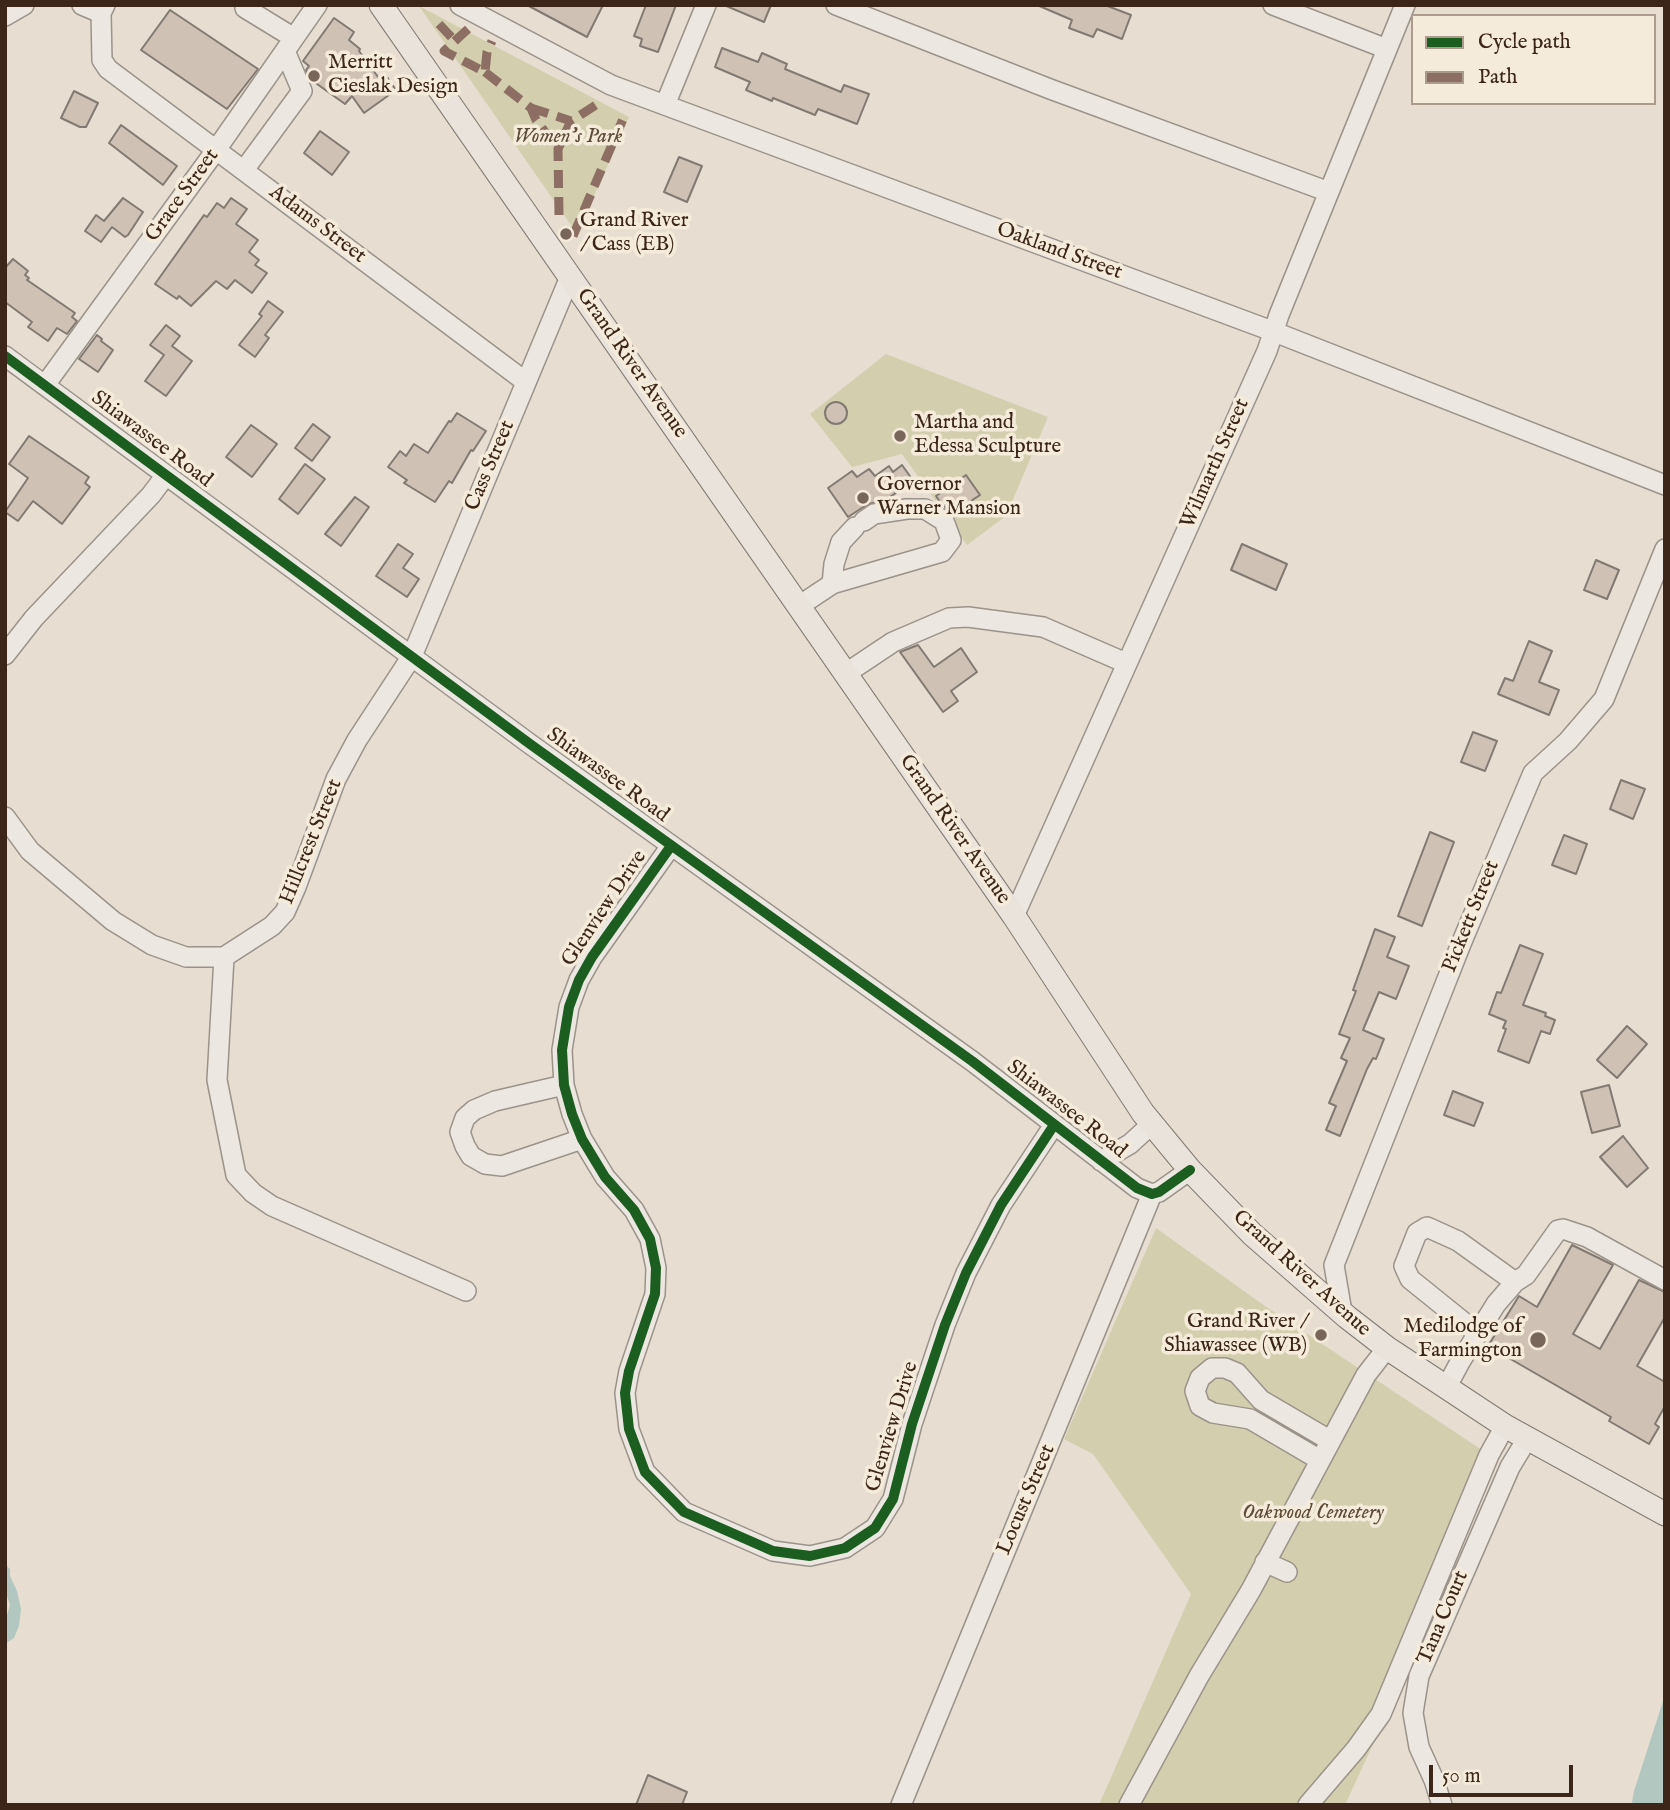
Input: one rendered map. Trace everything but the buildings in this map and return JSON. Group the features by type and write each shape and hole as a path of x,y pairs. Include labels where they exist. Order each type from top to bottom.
{"main road":[{"name":"Grand River Avenue","path":"381,5 1014,916 1143,1113 1190,1170 1252,1234 1387,1348 1505,1426 1665,1514"}],"street":[{"path":"5,16 24,5"},
{"path":"82,5 103,9"},
{"name":"Grace Street","path":"46,385 317,5"},
{"name":"Oakland Street","path":"460,5 611,85 1272,331 1665,485"},
{"path":"665,105 706,5"},
{"path":"836,5 1050,89 1329,192"},
{"path":"1273,5 1387,49"},
{"name":"Wilmarth Street","path":"1014,916 1267,351 1272,331 1405,5"},
{"path":"244,170 302,91 290,45 245,8"},
{"name":"Adams Street","path":"103,9 102,60 108,69 526,382"},
{"name":"Cass Street","path":"412,656 570,277"},
{"name":"Shiawassee Road","path":"5,356 671,846 972,1061 1137,1188 1152,1194"},
{"path":"5,655 34,618 151,495 166,475"},
{"path":"799,607 832,584 942,552 951,540 944,521 925,509 874,514 841,542 834,564 832,584"},
{"name":"Pickett Street","path":"1342,1312 1334,1265 1461,944 1533,773 1568,741 1604,699 1665,549"},
{"path":"845,674 893,642 949,618 968,617 1043,627 1126,663"},
{"name":"Hillcrest Street","path":"223,957 264,932 285,912 336,779 357,740 412,656"},
{"path":"5,817 30,851 113,920 152,945 186,957 223,957 217,1080 236,1175 253,1193 272,1206 466,1291"},
{"name":"Glenview Drive","path":"671,846 592,957 579,981 569,1007 562,1050 564,1085 582,1139 605,1177 634,1210 650,1239 656,1268 655,1294 636,1348 625,1393 629,1429 645,1472 684,1512 773,1550 810,1556 845,1548 875,1528 893,1499 912,1424 945,1325 966,1273 1001,1205 1054,1125"},
{"path":"564,1085 495,1101 474,1110 465,1118 460,1132 471,1156 485,1164 502,1166 582,1139"},
{"name":"Shiawassee Road","path":"1101,1161 1130,1144 1153,1123"},
{"path":"1152,1194 1167,1188 1190,1170"},
{"name":"Locust Street","path":"901,1805 1152,1194"},
{"path":"1477,1333 1410,1279 1404,1265 1417,1233 1427,1227 1458,1241 1515,1282"},
{"path":"1446,1388 1496,1304 1515,1282 1526,1275 1558,1230 1563,1229 1587,1237 1665,1280"},
{"path":"1129,1805 1366,1375 1387,1348"},
{"path":"1320,1460 1250,1419 1213,1413 1200,1406 1195,1391 1200,1378 1212,1368 1225,1368 1237,1373 1261,1400 1331,1441"},
{"path":"1308,1805 1356,1749 1381,1714 1489,1455 1505,1426"},
{"name":"Tana Court","path":"1442,1805 1419,1747 1413,1713 1419,1676 1510,1467 1527,1439"},
{"path":"1265,1562 1287,1572"}],"green space":[{"name":"Women's Park","path":"419,6 629,117 577,234"},
{"path":"886,354 1048,417 1006,516 967,545 902,454 852,467 810,414"},
{"name":"Oakwood Cemetery","path":"1156,1228 1262,1304 1494,1458 1392,1703 1345,1805 1099,1805 1191,1594 1093,1454 1064,1439"}],"water":[{"path":"5,1564 10,1569 21,1609 14,1638 5,1644 5,1622 10,1605 5,1590"},
{"path":"1665,1695 1665,1805 1634,1805 1634,1791"}],"marked path":[{"path":"439,24 455,41"},
{"path":"468,29 444,51 485,72 487,52 492,41"},
{"path":"485,72 531,108 536,120 558,149"},
{"path":"559,215 558,149 571,121 599,103"},
{"path":"531,108 571,121"},
{"path":"573,236 626,112"}],"cycle path":[{"path":"5,356 530,744 972,1061 1137,1188 1152,1194 1159,1192 1190,1170"},
{"path":"671,846 592,957 579,980 569,1007 562,1050 564,1085 582,1139 605,1177 634,1210 650,1239 656,1268 655,1294 629,1371 625,1393 629,1429 645,1472 684,1512 773,1551 810,1556 845,1548 875,1528 893,1499 912,1424 945,1325 966,1273 1001,1205 1054,1125"}],"place":[{"name":"Merritt Cieslak Design","path":"314,76"},
{"name":"Grand River / Cass (EB)","path":"566,234"},
{"name":"Martha and Edessa Sculpture","path":"900,436"},
{"name":"Governor Warner Mansion","path":"863,498"},
{"name":"Grand River / Shiawassee (WB)","path":"1321,1335"},
{"name":"Medilodge of Farmington","path":"1538,1340"}]}
